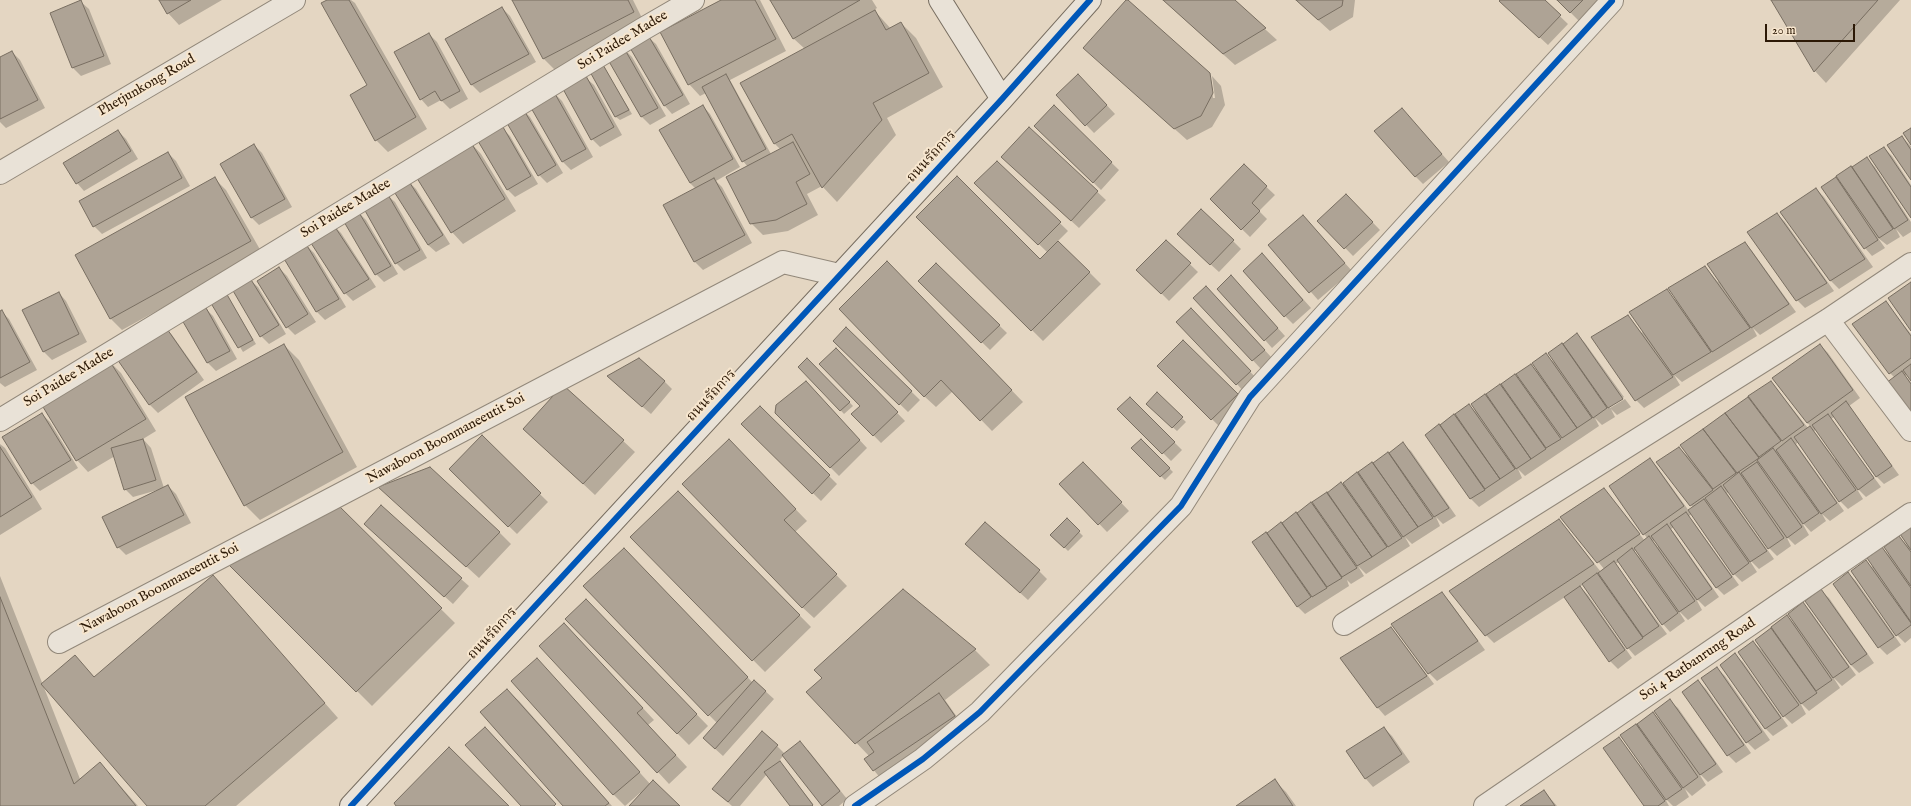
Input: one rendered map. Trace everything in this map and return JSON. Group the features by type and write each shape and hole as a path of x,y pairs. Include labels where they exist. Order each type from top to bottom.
{"street":[{"name":"Phetjunkong Road","path":"0,172 294,0"},
{"name":"Soi Paidee Madee","path":"0,420 636,33 693,0"},
{"path":"940,0 1002,98"},
{"name":"ถนนรัถการ","path":"351,806 1002,98 1090,0"},
{"path":"855,806 923,759 980,712 1181,506 1250,397 1612,1"},
{"name":"Nawaboon Boonmaneeutit Soi","path":"58,642 783,262 839,275"},
{"path":"1344,624 1828,320 1911,264"},
{"path":"1828,320 1911,430"},
{"name":"Soi 4 Ratbanrung Road","path":"1485,806 1911,514"}],"building":[{"path":"81,0 104,56 72,68 50,13"},
{"path":"159,0 191,0 167,14"},
{"path":"327,0 349,0 416,117 375,141 350,95 367,85 321,3"},
{"path":"512,0 628,0 634,12 543,59"},
{"path":"721,0 755,0 776,39 688,85 660,32"},
{"path":"770,0 860,0 793,39"},
{"path":"1126,0 1128,0 1210,73 1213,93 1201,116 1174,129 1083,48"},
{"path":"1163,0 1235,0 1266,28 1223,54"},
{"path":"1296,0 1343,0 1342,6 1318,20"},
{"path":"1545,0 1561,15 1539,38 1499,1"},
{"path":"1557,0 1583,0 1570,13"},
{"path":"1771,0 1878,0 1814,72"},
{"path":"502,7 529,54 471,85 445,39"},
{"path":"875,10 886,30 901,22 929,73 873,103 882,120 822,188 792,134 774,144 740,83"},
{"path":"429,33 460,91 441,101 435,91 420,100 394,52"},
{"path":"648,35 683,95 664,106 629,46"},
{"path":"624,48 658,108 641,117 607,58"},
{"path":"12,51 38,100 0,119 0,57"},
{"path":"602,63 629,110 615,117 589,70"},
{"path":"726,74 766,149 742,162 702,87"},
{"path":"1078,74 1107,105 1085,126 1056,95"},
{"path":"586,76 614,127 591,140 563,89"},
{"path":"554,92 586,149 562,162 530,106"},
{"path":"703,105 733,159 690,183 659,130"},
{"path":"1054,105 1112,162 1093,183 1034,126"},
{"path":"522,107 556,165 538,176 504,118"},
{"path":"1402,108 1442,154 1415,177 1374,131"},
{"path":"503,127 531,176 507,190 478,141"},
{"path":"1029,127 1098,191 1071,221 1001,157"},
{"path":"1911,128 1911,145 1903,133"},
{"path":"118,130 131,151 76,184 63,163"},
{"path":"1902,136 1911,150 1911,180 1887,145"},
{"path":"470,141 505,199 451,233 415,175"},
{"path":"793,142 810,174 796,182 807,204 776,220 750,224 726,177"},
{"path":"254,144 285,199 251,218 220,164"},
{"path":"1884,147 1911,187 1911,218 1869,156"},
{"path":"168,152 182,178 93,227 79,201"},
{"path":"1867,157 1908,220 1894,229 1852,167"},
{"path":"997,161 1061,222 1038,245 974,183"},
{"path":"1244,164 1267,186 1252,203 1260,211 1241,230 1210,199"},
{"path":"1851,166 1893,229 1879,238 1836,176"},
{"path":"957,176 1040,259 1058,241 1090,272 1031,331 916,217"},
{"path":"215,177 251,241 110,319 75,255"},
{"path":"1836,177 1878,240 1864,249 1821,187"},
{"path":"714,178 745,235 694,262 663,205"},
{"path":"408,180 443,235 428,245 393,190"},
{"path":"1816,188 1865,259 1830,281 1780,212"},
{"path":"387,193 420,250 395,264 363,207"},
{"path":"1346,194 1373,222 1344,249 1317,221"},
{"path":"1201,209 1234,240 1210,265 1177,234"},
{"path":"358,211 391,266 375,275 343,220"},
{"path":"1777,213 1827,283 1796,301 1747,232"},
{"path":"1303,215 1345,263 1309,293 1268,245"},
{"path":"333,224 369,279 344,294 309,240"},
{"path":"1166,240 1191,263 1161,294 1136,270"},
{"path":"1745,242 1789,304 1751,328 1707,264"},
{"path":"306,244 339,299 316,312 283,257"},
{"path":"1262,253 1303,300 1284,317 1243,271"},
{"path":"887,261 1012,390 980,421 941,380 924,397 839,309"},
{"path":"936,263 1000,325 981,343 918,281"},
{"path":"1705,266 1750,328 1712,352 1668,288"},
{"path":"279,267 308,314 286,328 257,281"},
{"path":"1231,275 1278,328 1264,341 1217,289"},
{"path":"250,278 279,325 260,337 232,289"},
{"path":"1911,282 1911,331 1888,298"},
{"path":"1206,286 1265,350 1252,361 1193,298"},
{"path":"1667,289 1711,352 1673,375 1629,312"},
{"path":"225,291 253,340 238,348 209,300"},
{"path":"59,292 79,334 43,352 22,310"},
{"path":"1886,301 1911,336 1911,358 1889,374 1852,324"},
{"path":"205,306 230,351 207,363 182,320"},
{"path":"1191,308 1251,371 1236,385 1176,322"},
{"path":"2,310 30,362 0,378 0,311"},
{"path":"1628,315 1673,377 1635,401 1591,337"},
{"path":"165,326 197,372 149,405 117,359"},
{"path":"846,327 912,391 899,405 833,341"},
{"path":"1577,333 1623,399 1608,408 1563,344"},
{"path":"1183,340 1238,394 1211,420 1157,366"},
{"path":"1562,343 1607,408 1593,418 1548,353"},
{"path":"284,344 343,452 244,506 185,397"},
{"path":"1820,344 1853,390 1807,423 1772,378"},
{"path":"836,348 898,412 873,436 851,414 860,406 819,364"},
{"path":"1546,353 1592,418 1577,428 1532,363"},
{"path":"639,358 665,381 642,407 607,376"},
{"path":"807,358 850,402 840,411 798,367"},
{"path":"109,360 146,419 76,461 40,402"},
{"path":"1531,364 1577,428 1562,438 1516,374"},
{"path":"1911,364 1911,381 1903,370"},
{"path":"1902,371 1911,384 1911,418 1886,383"},
{"path":"1515,374 1561,439 1546,448 1501,384"},
{"path":"806,381 860,440 830,468 775,413 776,405"},
{"path":"1771,381 1804,425 1782,441 1748,396"},
{"path":"1500,384 1546,449 1531,459 1486,394"},
{"path":"563,385 624,440 583,484 523,429"},
{"path":"1157,392 1183,417 1172,428 1146,404"},
{"path":"1485,394 1531,459 1516,469 1471,404"},
{"path":"1130,397 1175,442 1162,454 1117,409"},
{"path":"1748,397 1781,441 1759,457 1725,413"},
{"path":"1846,401 1892,466 1876,477 1831,413"},
{"path":"1469,404 1515,469 1500,479 1455,414"},
{"path":"760,406 830,475 812,494 741,424"},
{"path":"42,413 71,460 31,484 2,437"},
{"path":"1725,413 1759,458 1737,473 1703,429"},
{"path":"1454,414 1500,479 1485,489 1440,425"},
{"path":"1828,414 1874,478 1858,490 1812,425"},
{"path":"1439,424 1485,490 1470,499 1425,435"},
{"path":"1810,426 1856,490 1839,502 1794,437"},
{"path":"1703,429 1736,473 1713,489 1680,445"},
{"path":"482,435 541,493 508,527 449,469"},
{"path":"1791,438 1837,503 1821,514 1776,450"},
{"path":"143,439 156,480 124,490 111,448"},
{"path":"729,439 796,509 784,520 837,574 802,608 682,484"},
{"path":"1141,439 1170,468 1160,477 1131,448"},
{"path":"1403,442 1449,508 1434,517 1389,453"},
{"path":"0,447 32,497 0,517"},
{"path":"1679,447 1713,490 1690,506 1656,462"},
{"path":"1773,448 1819,513 1803,524 1757,460"},
{"path":"1388,452 1433,518 1418,527 1373,463"},
{"path":"1650,458 1684,506 1643,535 1609,486"},
{"path":"1083,462 1122,502 1098,525 1059,484"},
{"path":"1372,462 1418,527 1403,537 1358,472"},
{"path":"1757,462 1802,527 1787,538 1741,473"},
{"path":"430,467 500,532 466,567 378,487"},
{"path":"1357,472 1402,538 1388,547 1343,483"},
{"path":"1739,472 1784,538 1768,549 1723,485"},
{"path":"1341,482 1387,547 1372,557 1327,493"},
{"path":"168,485 184,515 117,548 102,517"},
{"path":"1721,486 1767,551 1750,562 1705,498"},
{"path":"1604,488 1640,534 1597,563 1560,517"},
{"path":"678,491 800,615 752,661 630,537"},
{"path":"1327,492 1372,557 1357,566 1312,502"},
{"path":"332,499 442,608 356,692 221,557"},
{"path":"1704,499 1749,563 1733,575 1688,510"},
{"path":"1311,502 1357,568 1342,577 1297,513"},
{"path":"381,505 462,578 444,597 364,524"},
{"path":"1296,512 1342,578 1327,587 1282,523"},
{"path":"1686,512 1732,577 1716,588 1670,523"},
{"path":"1067,518 1080,531 1064,548 1050,535"},
{"path":"1559,519 1594,564 1485,636 1449,591"},
{"path":"985,522 1040,570 1020,593 965,544"},
{"path":"1281,522 1327,588 1312,597 1267,533"},
{"path":"1667,524 1712,589 1697,600 1651,536"},
{"path":"1911,526 1911,550 1900,534"},
{"path":"1266,532 1311,597 1297,607 1252,542"},
{"path":"1649,536 1695,601 1679,612 1634,548"},
{"path":"1899,536 1911,552 1911,586 1884,547"},
{"path":"1882,547 1911,588 1911,622 1867,558"},
{"path":"624,548 748,677 708,716 583,586"},
{"path":"1632,548 1678,613 1662,625 1617,560"},
{"path":"1866,560 1911,623 1911,625 1896,636 1851,571"},
{"path":"1614,561 1659,626 1643,637 1598,573"},
{"path":"1848,572 1894,637 1878,648 1833,584"},
{"path":"1597,573 1643,638 1627,649 1582,584"},
{"path":"213,575 325,703 205,806 147,806 41,684 75,655 94,677"},
{"path":"1580,586 1625,650 1609,662 1564,597"},
{"path":"903,589 976,649 855,744 806,692 822,678 814,670"},
{"path":"1821,589 1867,654 1851,665 1805,601"},
{"path":"1442,592 1478,641 1428,674 1391,624"},
{"path":"0,597 74,784 100,762 136,806 0,806"},
{"path":"586,599 697,714 677,734 565,619"},
{"path":"1803,602 1849,667 1833,678 1788,614"},
{"path":"1787,615 1832,680 1816,691 1771,627"},
{"path":"564,623 643,708 637,713 676,755 657,773 539,646"},
{"path":"1391,627 1427,676 1377,708 1340,658"},
{"path":"1771,628 1817,693 1801,704 1755,640"},
{"path":"1753,641 1799,705 1783,717 1738,652"},
{"path":"1735,653 1781,718 1765,729 1720,665"},
{"path":"537,658 640,772 613,795 511,681"},
{"path":"1717,667 1762,732 1746,743 1701,678"},
{"path":"754,680 766,691 715,749 703,738"},
{"path":"1698,680 1744,745 1727,756 1682,692"},
{"path":"507,689 609,803 605,806 563,806 480,712"},
{"path":"939,693 955,716 873,771 864,759 874,752 867,742"},
{"path":"1670,699 1716,764 1700,775 1654,711"},
{"path":"1653,712 1698,777 1683,788 1637,724"},
{"path":"1636,724 1682,789 1666,800 1620,735"},
{"path":"485,727 556,804 554,806 521,806 465,745"},
{"path":"1384,727 1402,754 1365,779 1346,751"},
{"path":"762,731 778,745 728,802 712,789"},
{"path":"1619,737 1665,801 1658,806 1644,806 1603,748"},
{"path":"800,741 840,791 822,806 782,755"},
{"path":"449,747 509,806 396,806 394,803"},
{"path":"780,761 813,805 812,806 790,806 764,772"},
{"path":"1275,779 1293,806 1236,806"},
{"path":"653,780 680,806 629,806"},
{"path":"1544,790 1555,806 1520,806"}],"cycle path":[{"path":"351,806 1002,99 1090,0"},
{"path":"855,806 923,759 980,712 1181,506 1250,397 1612,1"}]}
